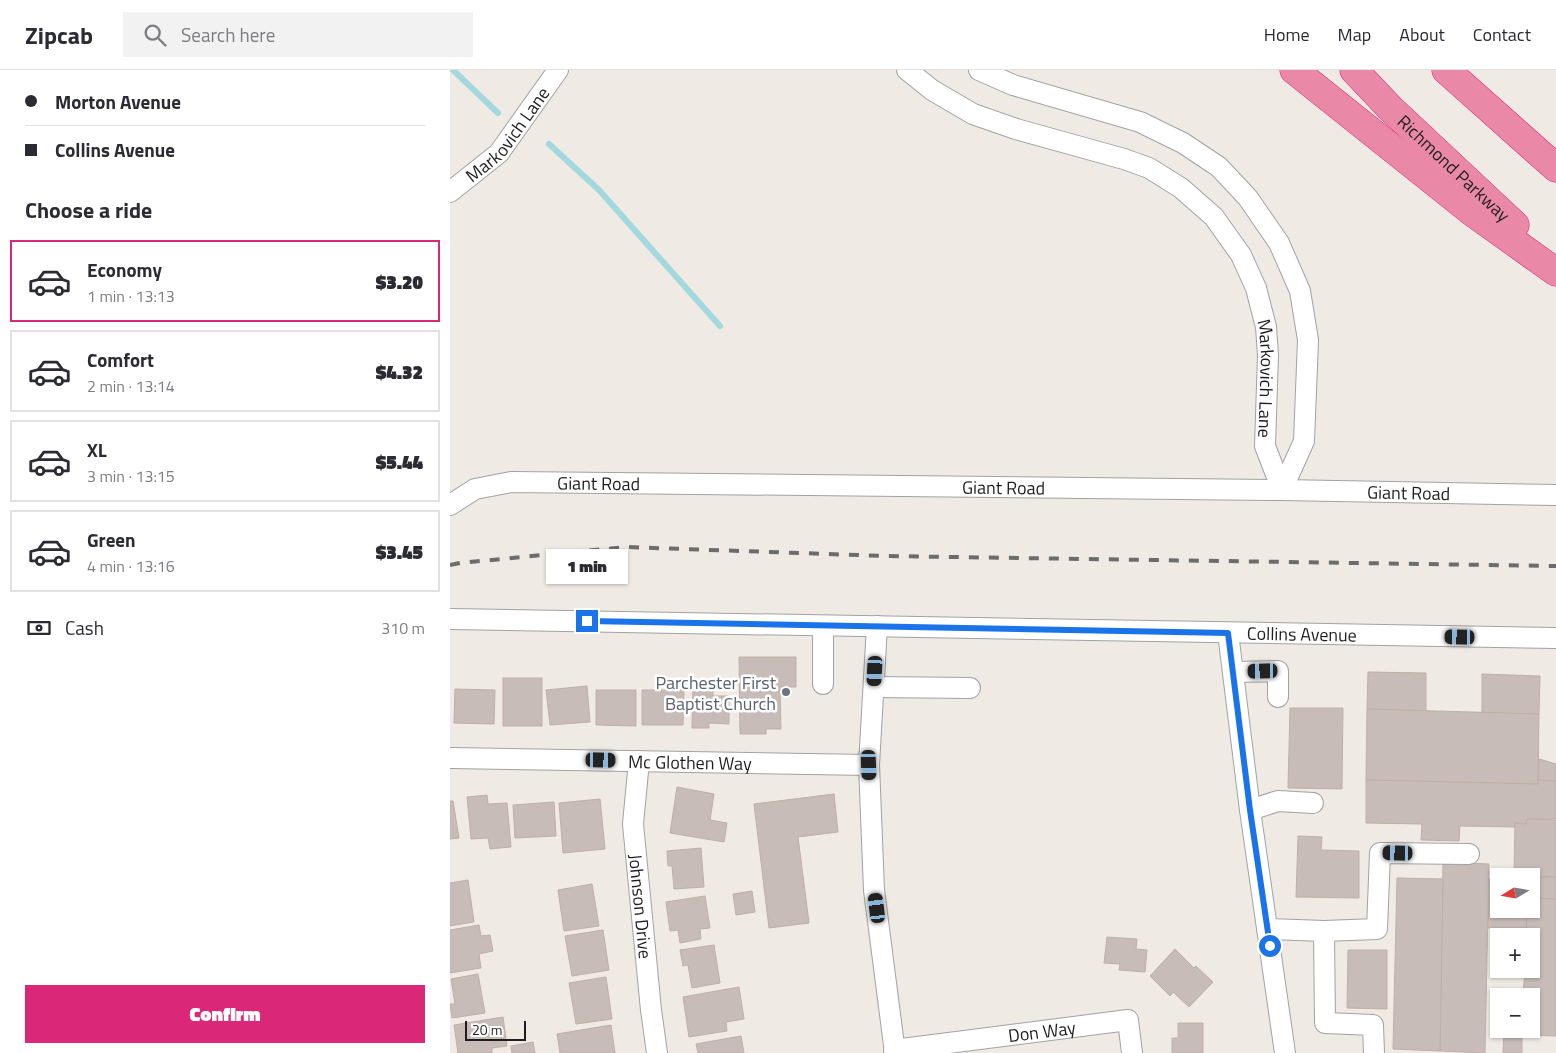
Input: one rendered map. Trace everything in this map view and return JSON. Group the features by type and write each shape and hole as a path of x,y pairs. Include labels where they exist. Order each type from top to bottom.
{"highway":[{"path":"1294,70 1472,212 1556,272"},
{"name":"Richmond Parkway","path":"1354,70 1390,108 1556,264"},
{"path":"1446,70 1556,168"}],"street":[{"name":"Markovich Lane","path":"450,192 499,154 558,70"},
{"name":"Markovich Lane","path":"907,70 932,90 973,114 1016,129 1124,159 1149,168 1181,188 1214,217 1241,255 1256,288 1266,327 1268,355 1265,446 1282,490"},
{"path":"979,70 1013,85 1140,122 1183,143 1219,168 1248,198 1279,243 1300,291 1308,340 1304,441 1282,490"},
{"name":"Giant Road","path":"452,508 475,489 510,482 1282,490 1556,495"},
{"name":"Collins Avenue","path":"450,619 1556,638"},
{"path":"822,684 823,626"},
{"path":"877,626 869,765 874,890 895,1051"},
{"path":"1228,633 1250,810 1285,1053"},
{"path":"1233,672 1278,671 1278,697"},
{"path":"874,687 970,688"},
{"name":"Mc Glothen Way","path":"450,758 869,765"},
{"name":"Johnson Drive","path":"639,760 633,824 657,1053"},
{"path":"1250,810 1278,801 1313,803"},
{"path":"1267,929 1324,931 1377,929 1380,853 1469,854"},
{"path":"1324,931 1325,1023 1373,1025 1374,1053"},
{"name":"Don Way","path":"895,1051 1128,1020 1132,1053"}],"building":[{"path":"739,657 796,657 796,687 780,687 781,729 766,729 766,734 740,734"},
{"path":"1368,672 1426,673 1426,711 1367,709"},
{"path":"1482,674 1540,676 1539,714 1482,713"},
{"path":"503,678 542,678 542,726 503,726"},
{"path":"693,683 713,683 713,696 729,696 729,724 709,723 709,728 692,728"},
{"path":"587,686 590,722 550,725 546,690"},
{"path":"455,689 495,690 494,724 454,723"},
{"path":"596,690 636,690 636,726 596,725"},
{"path":"642,690 684,690 683,725 642,725"},
{"path":"1290,708 1343,708 1342,789 1288,788"},
{"path":"1367,709 1539,714 1538,784 1366,780"},
{"path":"1539,759 1556,764 1556,781 1538,780"},
{"path":"1366,780 1538,784 1538,780 1556,781 1556,819 1527,819 1526,824 1515,823 1515,827 1460,826 1459,841 1421,840 1422,824 1366,823"},
{"path":"677,787 714,794 710,820 727,823 724,842 670,833"},
{"path":"834,794 838,832 798,837 809,923 769,928 754,804"},
{"path":"487,795 488,804 507,803 511,847 490,849 488,838 471,839 467,797"},
{"path":"600,799 605,849 563,853 559,803"},
{"path":"450,801 453,801 459,838 450,839"},
{"path":"554,802 556,836 515,838 513,805"},
{"path":"1527,819 1556,820 1556,877 1540,876 1540,868 1514,868 1515,823 1526,824"},
{"path":"1298,836 1322,837 1321,850 1359,851 1359,898 1296,897"},
{"path":"701,848 704,887 674,889 672,866 668,866 667,851"},
{"path":"1443,862 1489,864 1485,1053 1440,1051"},
{"path":"1540,877 1556,877 1556,899 1540,898"},
{"path":"1397,878 1443,879 1440,1051 1393,1049"},
{"path":"1490,879 1490,918 1527,918 1527,928 1488,928"},
{"path":"468,880 474,922 450,926 450,883"},
{"path":"592,884 599,926 564,931 558,890"},
{"path":"752,891 755,912 736,915 733,894"},
{"path":"705,896 710,928 700,929 701,939 680,943 678,930 670,931 666,902"},
{"path":"1540,898 1556,899 1556,1036 1540,1036 1540,988 1524,988 1524,978 1540,978 1540,928 1526,928 1527,918 1540,918"},
{"path":"479,925 481,936 490,935 493,951 479,954 481,968 450,973 450,930"},
{"path":"603,930 609,970 572,976 565,936"},
{"path":"1107,937 1137,939 1136,949 1147,950 1145,972 1119,970 1120,964 1104,963"},
{"path":"714,945 720,983 692,988 688,965 683,966 680,950"},
{"path":"1175,949 1194,968 1196,966 1213,982 1189,1007 1173,992 1170,996 1150,976"},
{"path":"1348,950 1387,950 1387,1009 1347,1008"},
{"path":"478,974 485,1013 452,1018 450,1004 455,1004 451,979"},
{"path":"606,977 612,1019 576,1024 569,983"},
{"path":"739,987 744,1019 726,1022 727,1031 689,1037 683,997"},
{"path":"503,1017 507,1046 492,1048 492,1053 458,1053 454,1025"},
{"path":"1178,1023 1203,1023 1203,1053 1172,1053 1172,1038 1178,1038"},
{"path":"611,1025 615,1053 560,1053 557,1034"},
{"path":"741,1036 744,1053 698,1053 696,1044"},
{"path":"1504,1038 1522,1038 1522,1053 1503,1053"},
{"path":"533,1042 535,1053 512,1053 511,1046"}],"waterway":[{"path":"453,70 498,113"},
{"path":"549,144 599,190 720,326"}],"railway":[{"path":"450,565 626,547 885,556 1556,566"}],"place":[{"name":"Parchester First Baptist Church","path":"786,692"}],"route":[{"path":"587,621 1228,633 1250,810 1270,946"}]}
